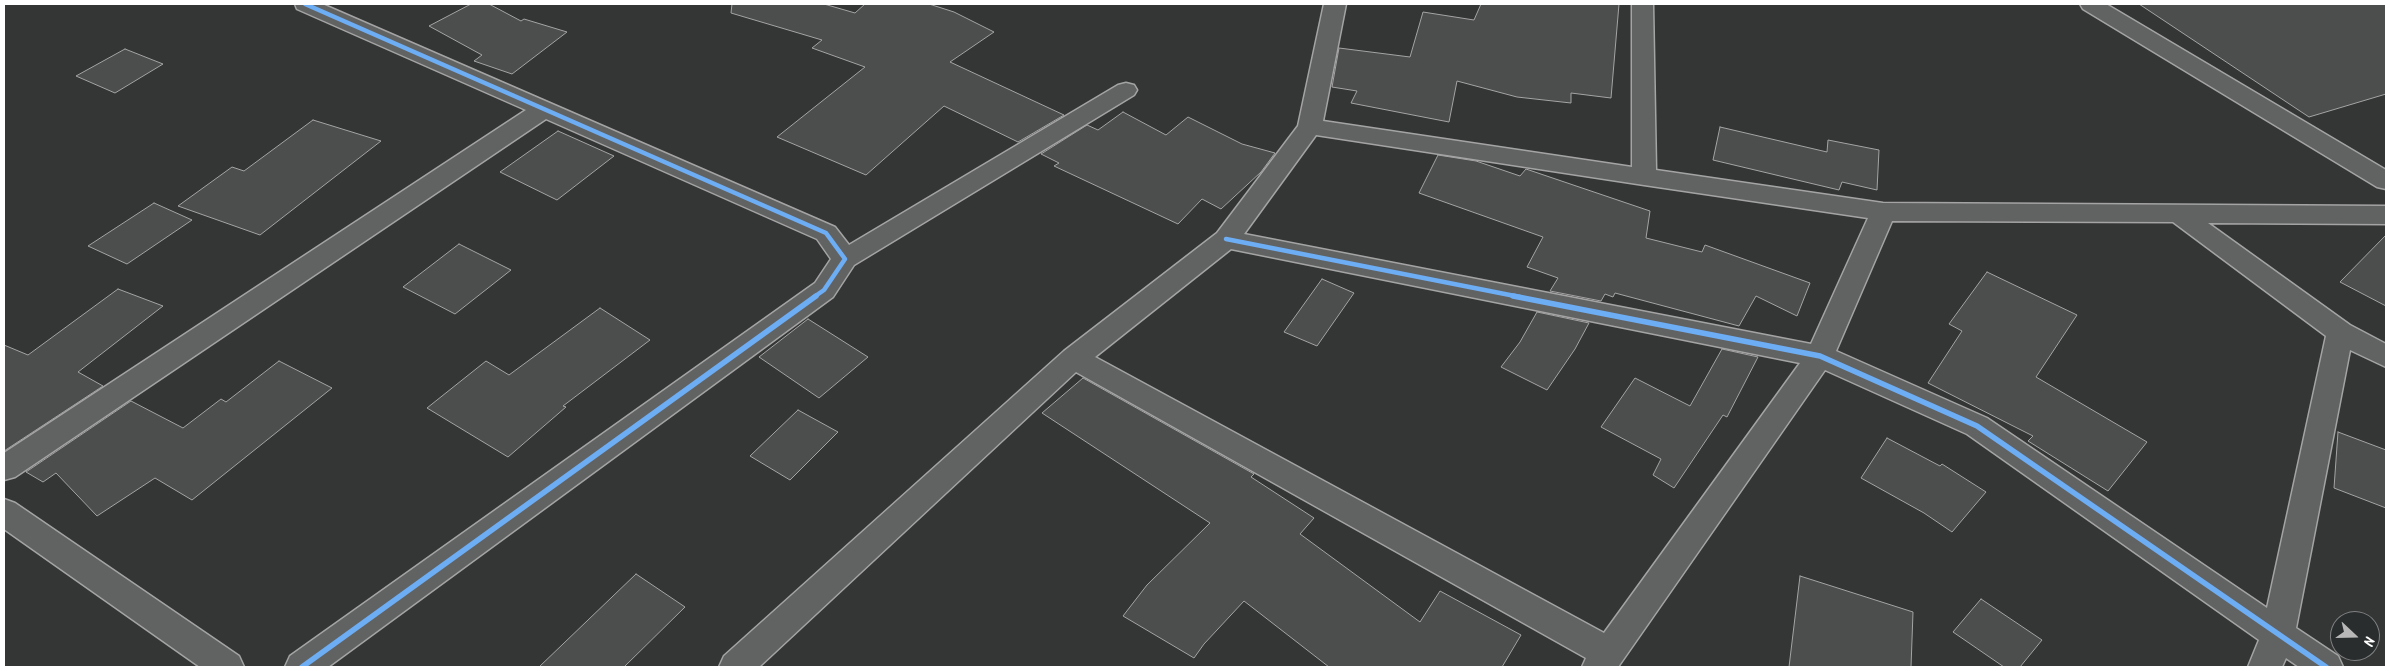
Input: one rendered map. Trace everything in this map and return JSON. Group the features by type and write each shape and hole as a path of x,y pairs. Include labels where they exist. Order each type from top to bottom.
{"street":[{"path":"305,4 826,233 845,259"},
{"path":"736,667 1074,358 1226,239 1310,127 1335,4"},
{"path":"1644,4 1644,177"},
{"path":"2091,4 2386,181"},
{"path":"302,667 824,290 845,259 1126,90"},
{"path":"4,468 544,109"},
{"path":"1310,127 1883,212 2386,215"},
{"path":"1074,358 1604,660 1820,356 1883,212"},
{"path":"2178,213 2340,332 2386,356"},
{"path":"1226,239 1820,356 1977,426 2326,667"},
{"path":"2265,667 2278,635 2340,332"},
{"path":"4,512 228,667"}],"building":[{"path":"471,4 489,4 521,21 524,19 567,32 512,74 474,61 482,55 429,26"},
{"path":"732,4 824,4 855,13 865,4 929,4 954,12 994,32 950,62 1064,115 1018,142 944,106 866,175 777,137 865,67 812,48 822,40 731,13"},
{"path":"1481,4 1619,4 1611,98 1571,93 1571,103 1517,97 1457,81 1449,122 1351,103 1357,91 1332,87 1339,48 1410,57 1423,12 1474,20"},
{"path":"2139,4 2386,4 2386,94 2309,117"},
{"path":"125,49 163,64 115,93 76,76"},
{"path":"1123,112 1166,135 1188,117 1242,144 1275,153 1261,172 1221,209 1202,199 1178,224 1054,166 1059,163 1041,154 1087,125 1098,130"},
{"path":"313,120 381,141 260,235 178,206 232,167 244,171"},
{"path":"1720,127 1827,152 1828,140 1879,150 1877,190 1842,182 1839,190 1713,160"},
{"path":"558,131 614,156 557,200 500,172"},
{"path":"1438,155 1476,161 1520,176 1526,169 1650,211 1646,238 1702,252 1705,245 1810,283 1797,316 1756,296 1739,326 1615,293 1613,297 1605,294 1601,301 1550,291 1558,278 1527,267 1543,237 1419,193"},
{"path":"154,203 192,220 127,264 88,246"},
{"path":"2386,235 2386,306 2340,282"},
{"path":"459,244 511,270 455,314 403,287"},
{"path":"1987,272 2077,315 2036,377 2147,442 2108,491 2028,441 2033,436 1928,383 1962,331 1949,324"},
{"path":"1322,279 1354,293 1317,346 1284,332"},
{"path":"118,289 163,306 78,372 103,386 4,451 4,345 28,355"},
{"path":"600,308 650,340 563,406 566,407 508,457 427,408 486,361 509,375"},
{"path":"1537,312 1589,323 1575,349 1547,390 1501,367 1520,342"},
{"path":"808,319 868,357 819,398 759,357"},
{"path":"1722,349 1758,357 1727,417 1723,415 1674,488 1653,475 1661,459 1601,427 1635,378 1690,406"},
{"path":"279,361 332,388 192,500 155,478 97,516 56,473 43,482 26,472 131,401 183,428 221,399 226,402"},
{"path":"1083,378 1254,474 1251,477 1314,518 1300,534 1420,622 1440,591 1521,635 1502,667 1329,667 1244,601 1204,644 1194,658 1123,616 1147,585 1210,523 1042,413"},
{"path":"798,410 838,432 790,480 750,456"},
{"path":"2338,432 2386,450 2386,508 2334,488"},
{"path":"1887,438 1940,466 1942,464 1986,492 1952,532 1924,513 1861,478"},
{"path":"636,574 685,607 624,667 539,667"},
{"path":"1800,576 1913,612 1911,667 1789,667"},
{"path":"1981,599 2042,640 2020,667 2004,667 1953,632"}],"cycle path":[{"path":"302,667 824,290 845,259 826,233 305,4"},
{"path":"1226,239 1820,356 1977,426 2326,667"}]}
